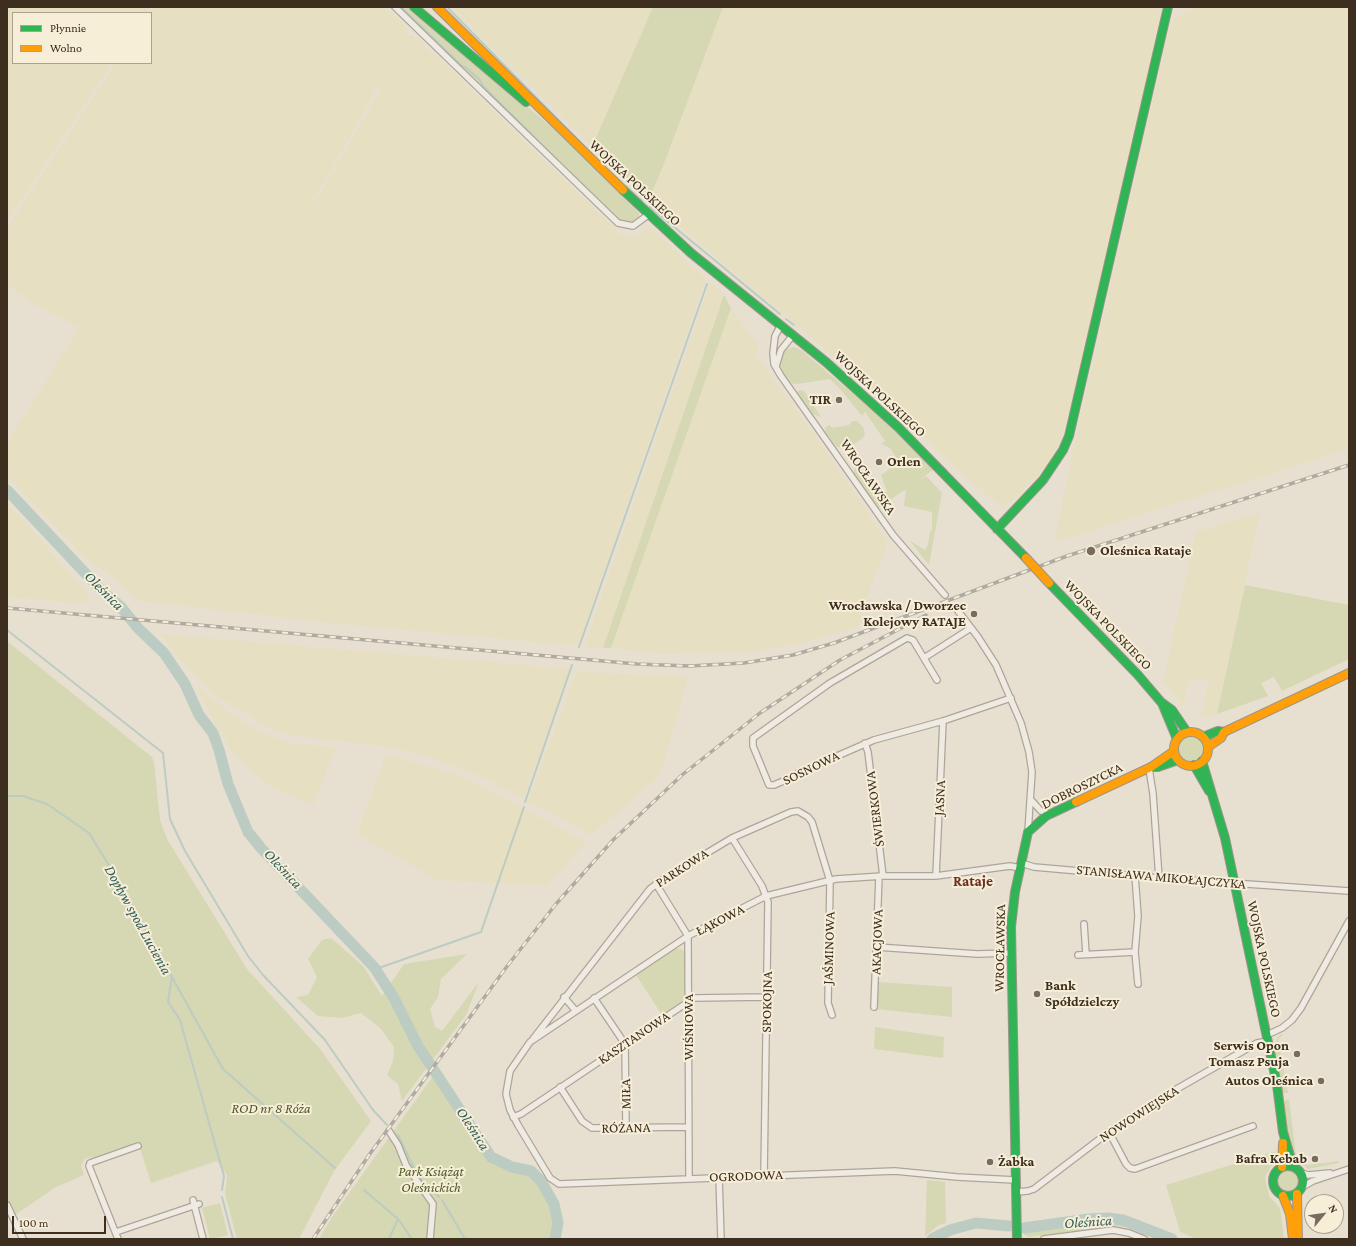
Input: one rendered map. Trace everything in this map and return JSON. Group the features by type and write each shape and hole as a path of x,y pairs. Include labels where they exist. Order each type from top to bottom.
{"main road":[{"path":"414,7 559,129"},
{"path":"437,7 559,129"},
{"path":"998,529 1043,480 1063,450 1069,436 1168,7"},
{"name":"WOJSKA POLSKIEGO","path":"559,129 648,215 826,362 898,427 1138,674 1161,702 1172,710 1187,732"},
{"path":"1203,737 1218,731 1224,732 1349,673"},
{"name":"WOJSKA POLSKIEGO","path":"1161,702 1177,739"},
{"path":"1187,732 1194,732 1203,737 1208,746 1206,756 1202,761 1194,765 1185,764 1178,760 1174,751 1177,739 1187,732"},
{"path":"1208,746 1221,738 1224,732"},
{"name":"DOBROSZYCKA","path":"1028,832 1038,822 1050,814 1150,768 1174,751"},
{"name":"DOBROSZYCKA","path":"1150,768 1158,767 1178,760"},
{"name":"WOJSKA POLSKIEGO","path":"1202,761 1222,825 1267,1038 1284,1132 1293,1166"},
{"name":"WOJSKA POLSKIEGO","path":"1194,765 1211,793"},
{"name":"WROCŁAWSKA","path":"1017,1235 1011,953 1012,906 1028,832"},
{"name":"WOJSKA POLSKIEGO","path":"1282,1167 1284,1132"},
{"path":"1293,1239 1290,1214 1283,1196 1276,1190 1273,1181 1276,1172 1282,1167 1293,1166 1301,1173 1304,1180 1302,1187 1297,1194 1296,1207 1298,1239"},
{"path":"1283,1196 1297,1194"}],"street":[{"path":"395,7 618,223 633,226 648,215"},
{"name":"WROCŁAWSKA","path":"782,325 776,336 774,344 774,360 776,368 880,519 945,595"},
{"path":"776,368 779,353 793,335"},
{"name":"WROCŁAWSKA","path":"955,607 996,665 1011,698 1029,752 1032,772 1028,832"},
{"path":"924,658 971,628"},
{"name":"SOSNOWA","path":"937,680 913,640 910,638 904,639 830,683 755,735 752,742 767,782 772,786 865,743 942,721 1011,698"},
{"name":"JASNA","path":"936,876 942,721"},
{"name":"ŚWIERKOWA","path":"865,743 868,752 881,876"},
{"path":"1150,768 1159,878"},
{"path":"1031,800 1041,811 1050,814"},
{"name":"PARKOWA","path":"530,1042 650,889 732,838 791,812 798,811 803,813 812,822 830,881"},
{"name":"SPOKOJNA","path":"732,838 762,886 768,907 764,1176"},
{"name":"ŁĄKOWA","path":"513,1117 506,1094 508,1078 515,1064 530,1042 575,1010 688,936 766,896 830,881 881,876 936,876 1020,866"},
{"name":"STANISŁAWA MIKOŁAJCZYKA","path":"1020,866 1159,878 1349,891"},
{"path":"1135,875 1138,916 1135,952 1138,984"},
{"name":"AKACJOWA","path":"874,1007 881,876"},
{"name":"JAŚMINOWA","path":"830,881 828,1003 832,1015"},
{"path":"656,884 688,936"},
{"name":"NOWOWIEJSKA","path":"1016,1192 1034,1189 1109,1132 1161,1098 1282,1028 1298,1013 1349,921"},
{"path":"1084,924 1086,954"},
{"name":"WIŚNIOWA","path":"688,936 689,1178"},
{"path":"877,947 977,954 1011,953"},
{"path":"1078,955 1135,952"},
{"path":"564,997 575,1010"},
{"name":"KASZTANOWA","path":"513,1117 521,1114 694,998 767,997"},
{"path":"594,998 625,1044"},
{"name":"MIŁA","path":"625,1044 626,1127"},
{"name":"RÓŻANA","path":"560,1087 586,1125 592,1128 688,1127"},
{"name":"OGRODOWA","path":"513,1117 550,1178 559,1184 895,1171 957,1177 1015,1180"},
{"path":"1109,1132 1126,1164 1130,1168 1135,1169 1253,1126"},
{"path":"389,1132 398,1145 406,1165 433,1204 430,1239"},
{"path":"118,1239 89,1166 90,1163 138,1146"},
{"path":"1301,1173 1312,1175 1349,1169"},
{"path":"1302,1187 1340,1171"},
{"path":"719,1177 721,1239"},
{"path":"116,1232 196,1203 204,1239"},
{"path":"7,1204 23,1239"},
{"path":"1044,1239 1113,1230 1129,1233 1144,1239"}],"shaded area":[{"path":"7,7 149,7 146,12 12,12 12,64 111,64 7,222"},
{"path":"152,7 386,7 407,28 405,33 410,36 412,34 429,51 440,59 619,233 627,237 638,236 649,226 706,279 578,646 340,624 138,601 113,577 82,555 7,476 7,443 79,328 39,306 37,307 7,285 7,228 115,64 152,64 152,12 149,12","holes":["378,86 381,88 315,202 312,199 317,195"]},
{"path":"451,7 653,7 592,147"},
{"path":"723,7 1162,7 1126,176 1079,375 1061,440 1046,467 1017,497 1002,508 951,464 892,406 650,201"},
{"path":"1193,7 1349,7 1349,449 1058,541 1055,538 1077,432 1171,21"},
{"path":"710,282 724,295 603,648 584,647"},
{"path":"731,308 758,345 756,355 820,443 888,542 864,605 858,627 803,643 752,652 661,654 611,648"},
{"path":"7,503 85,590 89,598 87,602 74,603 7,597"},
{"path":"1260,512 1217,714 1201,718 1210,678 1188,682 1183,706 1163,681 1196,532"},
{"path":"160,634 528,665 570,670 524,799 487,779 427,756 388,747 290,735 271,729 220,698 188,668"},
{"path":"576,673 688,677 664,763 657,778 591,835 528,801"},
{"path":"196,685 231,714 257,730 290,743 336,747 313,805 272,788 234,754 211,717"},
{"path":"386,754 448,772 474,782 586,842 546,886 437,880 357,834"}],"green space":[{"path":"398,7 408,7 554,129 638,212 640,217 639,220 630,224 620,221 605,206 598,204 464,69 459,67"},
{"path":"653,7 723,7 665,161 650,198 647,199 592,147"},
{"path":"724,295 731,308 611,648 603,648"},
{"path":"794,347 801,350 889,424 934,469 918,481 926,476 942,493 929,565 910,541 925,550 928,545 930,531 932,531 932,512 904,506 906,489 877,509 854,474 854,470 866,463 869,468 863,474 868,482 874,478 883,492 886,491 888,494 881,475 899,462 890,448 881,444 885,441 865,412 862,416 842,391 830,379 797,384 789,383 781,371 780,360 785,350"},
{"path":"800,390 804,391 821,417 813,414 796,393"},
{"path":"852,421 857,421 863,427 865,433 863,438 847,449 837,447 825,432 826,427 829,425 833,428 849,425"},
{"path":"1245,585 1349,605 1349,659 1282,691 1274,677 1261,683 1268,696 1217,714"},
{"name":"ROD nr 8 Róża","path":"7,641 152,757 154,762 160,820 167,839 247,969 321,1050 371,1121 334,1171 299,1239 237,1239 225,1194 227,1175 217,1161 151,1183 138,1142 95,1157 85,1158 81,1166 84,1175 56,1187 15,1215 7,1197"},
{"path":"1191,737 1199,741 1203,749 1199,757 1191,761 1183,757 1179,749 1183,741"},
{"path":"331,938 363,966 382,996 404,964 467,954 441,979 438,997 430,1009 435,1027 442,1031 479,982 466,1015 402,1101 398,1084 387,1075 393,1061 394,1047 381,1029 361,1013 342,1018 318,1016 296,997 308,995 317,977 308,959 322,940"},
{"path":"676,948 683,950 685,955 685,996 681,1002 662,1015 636,975"},
{"path":"878,982 952,987 952,1017 876,1009"},
{"path":"875,1027 944,1037 943,1058 874,1049"},
{"path":"1283,1034 1278,1039 1288,1093 1282,1092 1273,1048 1275,1047 1277,1038"},
{"name":"Park Książąt Oleśnickich","path":"433,1076 490,1161 531,1175 546,1195 554,1213 552,1239 319,1239 332,1217"},
{"path":"1289,1099 1296,1155 1292,1153 1287,1136 1283,1102"},
{"path":"1276,1151 1274,1162 1265,1177 1269,1196 1280,1208 1284,1239 1197,1239 1180,1232 1166,1185"},
{"path":"1296,1157 1308,1165 1339,1161 1339,1163 1308,1169 1299,1162"},
{"path":"1289,1171 1297,1174 1300,1182 1297,1190 1289,1193 1281,1190 1278,1182 1281,1174"},
{"path":"927,1180 945,1182 946,1223 939,1225 925,1236"},
{"path":"220,1203 228,1235 210,1239 202,1208"},
{"path":"1108,1221 1122,1222 1166,1239 1155,1239 1128,1228 1115,1226 1028,1237 1024,1234 1024,1230"}],"waterway":[{"path":"401,7 462,66 480,80 483,86 558,161"},
{"path":"447,7 605,167 642,201"},
{"path":"650,207 780,314"},
{"path":"579,647 707,284"},
{"path":"786,319 794,325"},
{"name":"Oleśnica","path":"7,490 102,591 121,607 138,628 164,653 185,684 199,715 213,733 228,784 248,832 261,848 374,967 394,998 418,1046 491,1157 512,1167 531,1171 541,1181 554,1204 558,1223 555,1239"},
{"path":"7,630 163,753 170,819 185,851 248,956 263,975 325,1040 373,1110 387,1125"},
{"path":"525,802 572,665"},
{"name":"Dopływ spod Lucienia","path":"7,796 23,796 47,804 89,833 118,880 223,1069 335,1168"},
{"path":"376,969 481,932 524,807"},
{"name":"Dopływ spod Lucienia","path":"172,976 168,1002 180,1020 224,1176 222,1190"},
{"path":"398,1135 416,1172 423,1182 439,1197"},
{"path":"364,1190 398,1219 412,1239"},
{"name":"Dopływ spod Lucienia","path":"222,1197 233,1239"},
{"path":"442,1200 465,1239"},
{"name":"Oleśnica","path":"1024,1228 1088,1219 1108,1218 1123,1220 1172,1239"},
{"path":"389,1239 398,1219"},
{"name":"Oleśnica","path":"932,1239 950,1230 976,1223 1009,1226"}],"railway":[{"path":"7,608 637,664 689,666 744,663 793,655 834,643 1067,556 1349,465"},
{"path":"313,1239 369,1155 508,965 556,904 613,840 682,775 760,713 840,660 926,615"}],"traffic: fast":[{"path":"414,7 526,102"},
{"path":"997,529 1043,480 1063,450 1069,436 1168,7"},
{"path":"623,190 691,253 826,362 898,427 1026,558"},
{"path":"1049,583 1138,675 1161,702 1172,710 1187,732"},
{"path":"1162,703 1177,739"},
{"path":"1203,737 1218,731 1224,732"},
{"path":"1151,767 1158,767 1178,760"},
{"path":"1202,761 1225,838 1277,1085 1283,1132 1293,1166"},
{"path":"1194,765 1209,791"},
{"path":"1017,1239 1011,927 1015,892 1028,832 1046,816 1076,802"},
{"path":"1288,1166 1299,1170 1303,1181 1299,1192 1288,1196 1277,1192 1273,1181 1277,1170 1288,1166"}],"traffic: slow":[{"path":"437,7 623,190"},
{"path":"1026,558 1049,583"},
{"path":"1208,747 1221,738 1224,732 1349,673"},
{"path":"1188,732 1194,732 1203,737 1207,743 1208,749 1207,755 1203,761 1194,766 1188,766 1179,761 1174,752 1174,746 1179,737 1188,732"},
{"path":"1076,802 1151,767 1174,751"},
{"path":"1282,1167 1283,1143"},
{"path":"1297,1194 1298,1239"},
{"path":"1283,1196 1290,1214 1293,1239"}],"place":[{"name":"TIR","path":"839,400"},
{"name":"Orlen","path":"879,462"},
{"name":"Oleśnica Rataje","path":"1091,551"},
{"name":"Wrocławska / Dworzec Kolejowy RATAJE","path":"974,614"},
{"name":"Bank Spółdzielczy","path":"1037,994"},
{"name":"Serwis Opon Tomasz Psuja","path":"1297,1054"},
{"name":"Autos Oleśnica","path":"1321,1081"},
{"name":"Bafra Kebab","path":"1315,1159"},
{"name":"Żabka","path":"990,1162"}],"district":[{"name":"Rataje","path":"973,881"}]}
